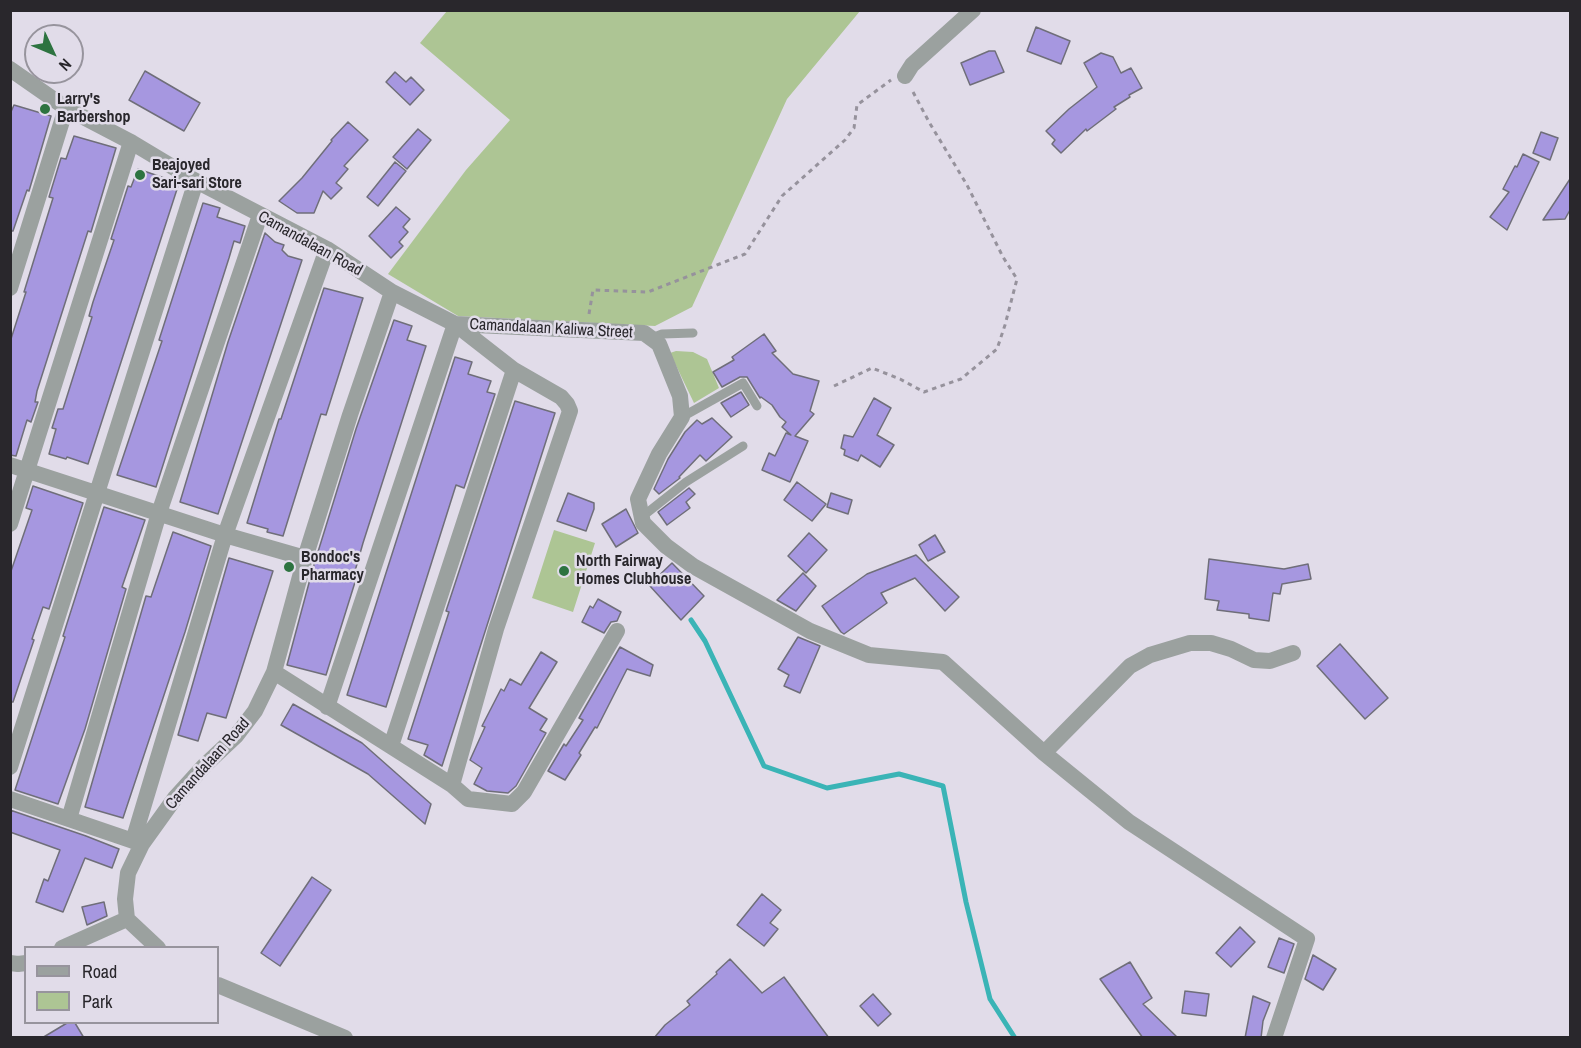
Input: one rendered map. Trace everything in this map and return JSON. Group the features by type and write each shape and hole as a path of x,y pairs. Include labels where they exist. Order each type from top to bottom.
{"street":[{"path":"905,76 912,65 973,10"},
{"name":"Camandalaan Road","path":"12,74 66,108 196,181 327,249 392,292 455,324"},
{"path":"10,288 66,108"},
{"path":"10,524 130,142"},
{"path":"10,767 196,181"},
{"path":"69,819 159,513 260,215"},
{"path":"10,799 137,843 225,535 327,249"},
{"name":"Camandalaan Road","path":"127,919 125,898 128,873 137,843 205,765 236,736 255,711 274,672 305,558 392,292"},
{"path":"327,707 455,324 514,370 561,397 570,411 496,629 452,785"},
{"name":"Camandalaan Kaliwa Street","path":"455,324 644,333 659,344 680,396 682,417"},
{"path":"392,746 514,370"},
{"path":"682,417 659,454 638,500 644,523 666,546 693,566 810,631 869,655 943,662 1044,753 1129,822 1307,939 1274,1038"},
{"path":"10,465 225,535 305,558"},
{"path":"274,672 452,785 468,799 512,804 524,792 617,631"},
{"path":"1044,753 1130,666 1150,655 1190,643 1211,643 1254,660 1270,661 1293,653"},
{"path":"66,946 127,919 156,946"},
{"path":"219,985 345,1038"}],"lane":[{"path":"652,338 662,334 693,333"},
{"path":"682,417 743,383 757,406"},
{"path":"643,516 686,482 743,446"}],"path":[{"path":"586,331 593,290 648,292 745,254 782,196 844,140 854,128 857,105 895,77 905,76 1017,279 997,349 961,379 924,392 872,368 834,386"}],"green space":[{"path":"447,11 860,11 787,99 692,307 655,326 458,316 388,274 466,170 510,120 420,43"},
{"path":"693,352 707,359 719,388 694,403 670,353"},
{"name":"North Fairway Homes Clubhouse","path":"554,530 595,543 573,612 532,598"}],"building":[{"path":"1036,27 1070,41 1061,64 1027,51"},
{"path":"989,51 995,51 1004,72 970,85 961,63"},
{"path":"1101,53 1113,57 1121,73 1131,68 1142,88 1129,95 1130,97 1114,107 1116,109 1087,131 1086,129 1061,153 1052,144 1055,140 1046,131 1097,87 1084,63"},
{"path":"145,71 200,103 184,131 129,100"},
{"path":"395,72 406,82 411,77 424,90 410,105 386,82"},
{"path":"14,105 51,116 29,191 27,190 13,231 10,231 10,114"},
{"path":"348,122 368,140 344,166 348,169 336,183 342,188 331,199 323,191 314,213 297,213 279,201 302,178"},
{"path":"418,129 431,140 407,169 393,157"},
{"path":"1541,132 1558,138 1550,160 1533,153"},
{"path":"74,136 116,148 91,232 88,231 37,391 35,402 38,402 31,422 27,420 16,456 10,455 10,342 53,198 49,197 61,158 66,159"},
{"path":"1523,154 1539,162 1507,230 1490,217 1509,192 1503,189"},
{"path":"395,162 406,171 378,206 367,197"},
{"path":"138,169 179,183 88,464 49,454 56,429 52,428 58,409 63,409 92,317 89,316 93,302 114,240 111,239 128,186 131,187"},
{"path":"1570,179 1570,210 1565,219 1543,220"},
{"path":"203,203 220,208 217,217 245,226 240,243 234,241 156,487 117,475 162,341 159,340"},
{"path":"396,207 410,219 403,227 408,232 399,242 403,246 391,258 369,236"},
{"path":"265,233 275,242 284,245 282,250 288,256 302,260 218,514 180,502 228,342"},
{"path":"324,288 363,298 326,415 321,414 283,536 247,523 279,419 281,419"},
{"path":"394,320 412,326 407,340 426,346 363,543 353,578 356,579 326,675 287,665 313,568 356,429"},
{"path":"764,334 776,351 772,353 793,374 819,381 810,411 814,414 795,436 808,441 790,482 762,470 769,453 775,456 786,433 791,435 782,427 786,422 772,405 760,398 747,377 740,377 722,387 713,372 734,360 732,357"},
{"path":"455,357 472,362 468,374 491,381 487,392 495,394 464,488 456,485 386,707 347,695"},
{"path":"741,392 749,405 731,417 721,403"},
{"path":"874,398 891,408 877,435 894,445 880,467 861,455 858,461 844,455 845,450 841,448 844,435 853,437"},
{"path":"515,401 555,413 442,766 424,755 428,745 408,739 449,612 446,611"},
{"path":"712,418 732,437 706,461 700,455 680,478 659,494 654,489 668,459 685,432 697,420 702,424"},
{"path":"797,482 826,504 812,521 784,500"},
{"path":"33,486 83,503 49,609 43,607 13,702 10,702 10,574 32,510 26,508"},
{"path":"689,488 695,494 686,502 690,508 667,525 658,512"},
{"path":"568,493 594,503 586,531 557,521"},
{"path":"831,493 852,500 848,514 827,507"},
{"path":"104,507 145,520 122,587 126,589 85,729 58,804 15,790"},
{"path":"626,509 638,533 616,547 602,524"},
{"path":"173,532 211,546 123,818 85,807 146,596 151,597"},
{"path":"809,533 827,550 806,573 788,556"},
{"path":"935,535 945,552 928,561 919,545"},
{"path":"916,555 959,597 945,611 915,578 881,593 887,603 844,634 841,632 822,606 867,574"},
{"path":"229,558 273,571 226,718 207,713 198,741 178,735"},
{"path":"1209,559 1284,569 1308,564 1311,579 1282,584 1280,594 1273,593 1269,621 1249,618 1249,614 1217,610 1219,601 1205,599"},
{"path":"672,563 704,596 681,620 649,585"},
{"path":"803,573 816,586 796,611 777,600"},
{"path":"598,599 621,612 617,621 611,622 604,633 582,622 590,606 593,608"},
{"path":"798,637 820,646 800,693 784,686 789,675 778,669"},
{"path":"1340,644 1388,698 1365,719 1317,666"},
{"path":"620,647 653,665 650,676 627,669 597,728 595,727 579,753 581,755 565,780 548,771 564,744 566,746 583,720 579,718"},
{"path":"541,652 557,662 529,708 547,719 540,730 546,733 516,786 508,793 487,791 474,784 482,768 470,760 485,727 482,726 501,689 504,691 510,679 521,685"},
{"path":"293,704 362,743 431,804 425,824 368,774 281,725"},
{"path":"10,810 119,849 112,868 85,858 63,912 36,902 44,879 48,881 60,850 10,832"},
{"path":"312,877 331,890 280,966 261,953"},
{"path":"762,894 781,910 770,923 778,929 764,946 737,925"},
{"path":"104,902 107,916 87,925 82,907"},
{"path":"1240,927 1255,942 1231,967 1216,953"},
{"path":"1279,938 1294,944 1284,973 1268,967"},
{"path":"1313,955 1336,969 1323,990 1305,979"},
{"path":"730,959 762,993 784,977 829,1038 654,1038 665,1025 690,1005 687,1001"},
{"path":"1130,962 1152,998 1143,1004 1178,1038 1143,1038 1100,979"},
{"path":"1185,991 1209,994 1206,1016 1182,1013"},
{"path":"873,994 891,1014 878,1026 860,1006"},
{"path":"1253,996 1270,1003 1263,1021 1261,1038 1245,1038"},
{"path":"65,1024 76,1024 84,1038 42,1038"}],"waterway":[{"path":"691,620 705,641 764,766 827,788 899,774 943,786 966,902 990,999 1015,1038"}],"place":[{"name":"Larry's Barbershop","path":"45,109"},
{"name":"Beajoyed Sari-sari Store","path":"140,175"},
{"name":"Bondoc's Pharmacy","path":"289,567"},
{"name":"North Fairway Homes Clubhouse","path":"564,571"}]}
